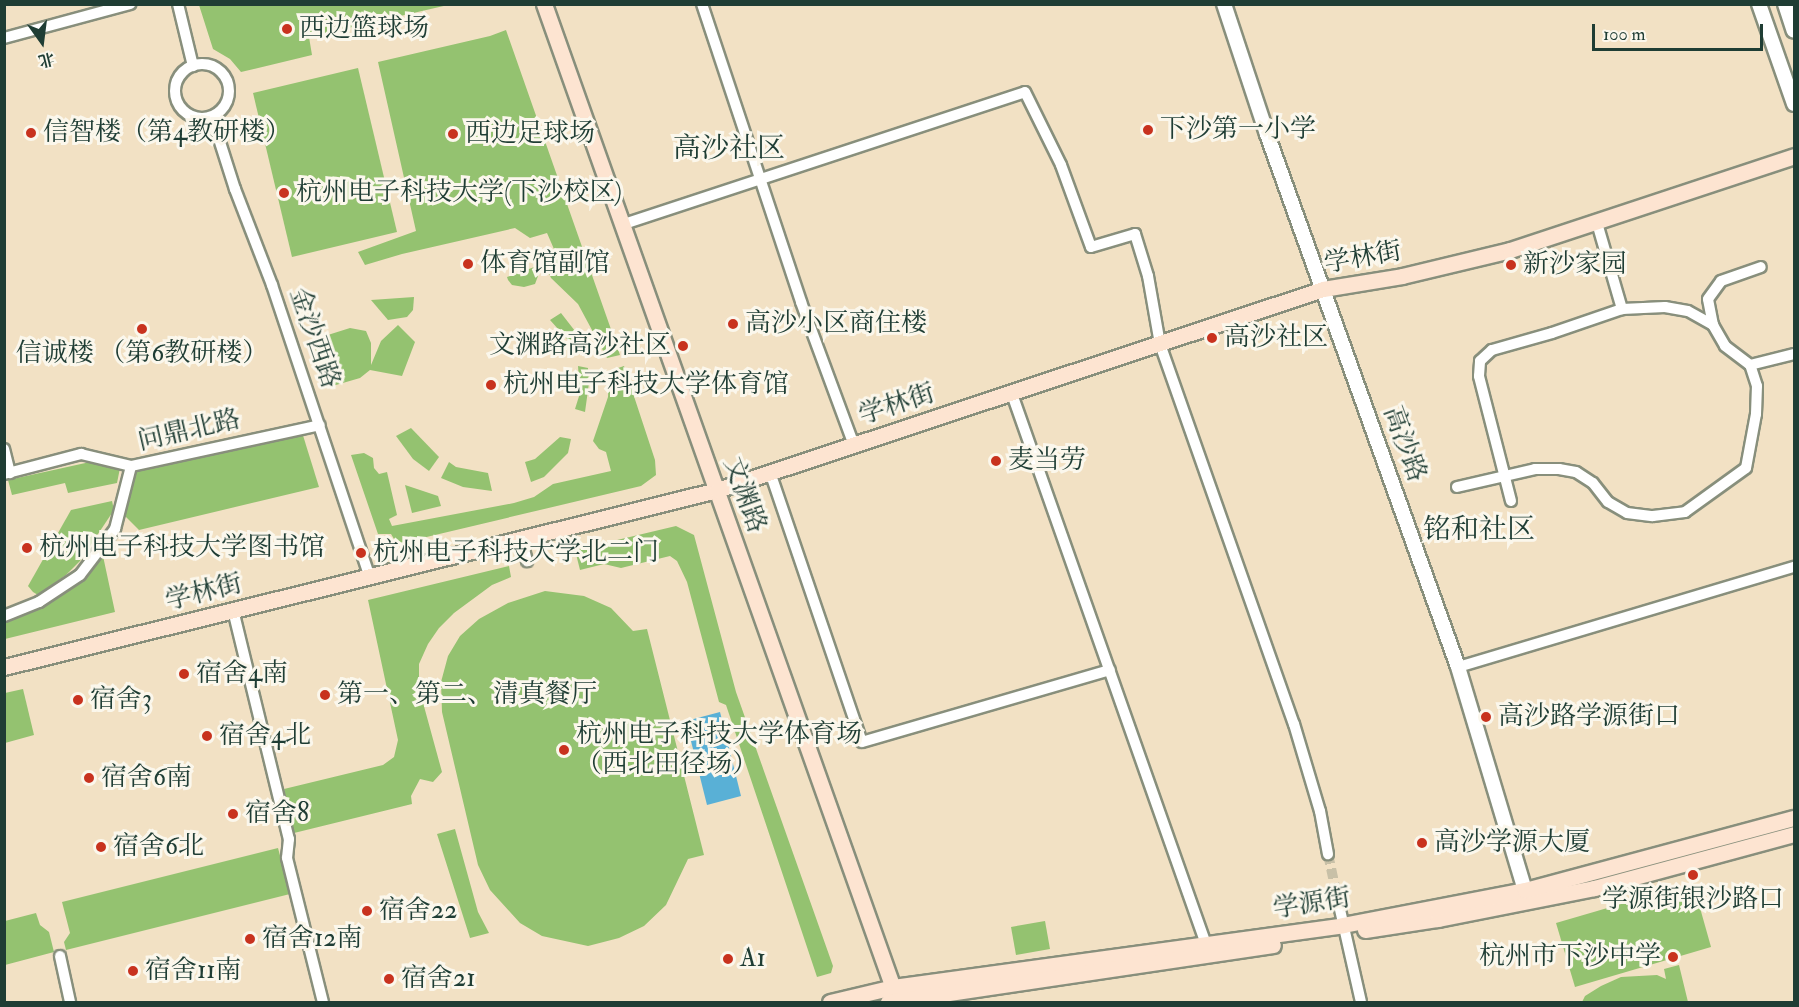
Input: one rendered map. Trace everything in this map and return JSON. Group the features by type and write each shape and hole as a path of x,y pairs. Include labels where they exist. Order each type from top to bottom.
{"main road":[{"name":"文渊路","path":"544,4 894,998"},
{"name":"学林街","path":"4,667 717,490 1323,289 1458,264 1597,223 1794,156"},
{"name":"学源街","path":"1527,896 1794,818"},
{"name":"学源街","path":"830,1002 894,998 1344,929 1527,896 1594,888 1794,834"}],"street":[{"path":"4,38 130,4"},
{"path":"178,4 193,66"},
{"path":"702,4 816,345 854,445"},
{"name":"高沙路","path":"1224,4 1458,667 1527,896"},
{"path":"1759,4 1794,104"},
{"path":"1785,4 1794,31"},
{"path":"209,65 217,68 228,80 228,102 219,114 212,117 189,116 177,103 175,94 177,80 193,66 209,65"},
{"path":"621,225 1025,92 1061,165 1091,247 1135,234 1148,276 1160,344 1294,724 1320,812 1328,854"},
{"name":"金沙西路","path":"212,117 320,425 369,575"},
{"path":"1597,223 1622,309"},
{"path":"1457,487 1504,474 1534,469 1576,472 1593,483 1608,502 1627,513 1653,516 1685,512 1746,468 1756,414 1757,386 1750,365 1725,346 1713,325 1708,299 1720,281 1761,267"},
{"path":"1511,501 1479,376 1480,361 1492,350 1622,309 1665,307 1688,311 1713,325"},
{"path":"1750,365 1794,354"},
{"path":"1012,394 1208,950"},
{"name":"问鼎北路","path":"4,616 39,602 80,575 115,529 131,466 320,425"},
{"path":"4,449 7,473 81,454 131,466"},
{"path":"770,472 862,742 1110,670"},
{"path":"521,537 527,561"},
{"path":"1458,667 1794,567"},
{"path":"233,610 289,839 287,858 323,1002"},
{"path":"1336,892 1361,1002"},
{"path":"60,956 70,1002"}],"green space":[{"name":"西边篮球场","path":"199,4 448,5 309,37 312,55 241,72 230,59 213,49"},
{"name":"西边足球场","path":"506,30 620,355 607,358 578,304 551,278 544,262 557,256 547,233 530,238 515,228 402,254 365,265 358,252 416,231 378,62 490,36"},
{"path":"358,68 397,232 292,257 253,93"},
{"path":"537,266 538,276 535,284 524,287 512,285 508,280 507,277"},
{"path":"414,297 413,310 407,317 388,320 371,300"},
{"path":"561,313 575,331 583,348 581,353 573,354 568,340 550,320"},
{"path":"398,325 415,342 402,376 370,370 360,378 329,387 312,340 350,328 366,331 371,343 371,365 381,341"},
{"path":"578,366 588,368 589,383 585,412 575,409 580,393"},
{"path":"624,366 655,460 656,475 641,486 397,544 391,534 378,534 351,455 364,453 373,458 374,468 379,474 387,472 397,515 389,519 392,526 514,503 534,497 553,484 611,471 606,452 599,449 593,441 608,397 609,371"},
{"path":"411,428 439,457 429,471 413,459 396,436"},
{"path":"301,429 319,487 139,530 121,512 131,466"},
{"path":"560,437 571,439 568,453 544,477 531,482 525,462 535,459"},
{"path":"90,462 120,468 117,483 68,493 65,483 12,495 8,480"},
{"path":"449,462 456,467 488,473 492,491 463,487 441,478"},
{"path":"405,485 438,496 441,506 412,513"},
{"path":"112,501 114,510 80,561 66,575 38,595 33,592 28,586 71,510"},
{"path":"676,526 694,535 736,692 833,966 831,973 817,977 726,705 719,702 687,582 677,561 670,556 621,568 604,564 580,570 575,550"},
{"path":"103,556 115,612 5,639 5,621 36,610 66,592 82,580"},
{"path":"509,566 511,577 492,585 454,613 439,628 428,644 419,664 419,688 442,772 433,782 420,779 411,796 412,804 294,833 284,789 383,765 394,757 398,740 368,600"},
{"name":"杭州电子科技大学体育场 （西北田径场）","path":"545,591 584,596 611,608 633,631 647,629 704,855 688,859 666,905 644,926 619,938 588,946 542,936 520,923 490,890 478,865 442,712 441,682 448,656 460,636 479,619 508,603"},
{"path":"23,689 34,735 5,743 5,693"},
{"path":"455,829 478,912 489,933 470,938 437,834"},
{"path":"278,848 290,894 66,950 64,942 70,933 62,902"},
{"path":"1693,883 1711,947 1575,987 1556,923"},
{"path":"36,913 40,925 49,932 54,952 5,965 5,921"},
{"path":"1045,921 1050,949 1016,955 1011,927"},
{"path":"1679,965 1688,1002 1582,1002 1585,996 1621,977 1657,975 1666,979 1664,969"}],"water":[{"path":"720,712 741,796 707,805 686,721"}],"tunnel":[{"path":"1328,854 1336,892"}],"place":[{"name":"西边篮球场","path":"287,29"},
{"name":"下沙第一小学","path":"1148,130"},
{"name":"信智楼（第4教研楼）","path":"31,133"},
{"name":"西边足球场","path":"453,134"},
{"name":"杭州电子科技大学(下沙校区)","path":"284,193"},
{"name":"体育馆副馆","path":"468,264"},
{"name":"新沙家园","path":"1511,265"},
{"name":"高沙小区商住楼","path":"733,324"},
{"name":"信诚楼 （第6教研楼）","path":"142,329"},
{"name":"高沙社区","path":"1212,338"},
{"name":"文渊路高沙社区","path":"683,346"},
{"name":"杭州电子科技大学体育馆","path":"491,385"},
{"name":"麦当劳","path":"996,461"},
{"name":"杭州电子科技大学图书馆","path":"27,548"},
{"name":"杭州电子科技大学北二门","path":"361,553"},
{"name":"宿舍4南","path":"184,674"},
{"name":"第一、第二、清真餐厅","path":"325,695"},
{"name":"宿舍3","path":"78,700"},
{"name":"高沙路学源街口","path":"1486,717"},
{"name":"宿舍4北","path":"207,736"},
{"name":"杭州电子科技大学体育场 （西北田径场）","path":"564,750"},
{"name":"宿舍6南","path":"89,778"},
{"name":"宿舍8","path":"233,814"},
{"name":"高沙学源大厦","path":"1422,843"},
{"name":"宿舍6北","path":"101,847"},
{"name":"学源街银沙路口","path":"1693,875"},
{"name":"宿舍22","path":"367,911"},
{"name":"宿舍12南","path":"250,939"},
{"name":"杭州市下沙中学","path":"1673,957"},
{"name":"A1","path":"728,959"},
{"name":"宿舍11南","path":"133,971"},
{"name":"宿舍21","path":"389,979"}],"district":[{"name":"高沙社区","path":"729,149"},
{"name":"铭和社区","path":"1479,530"}]}
